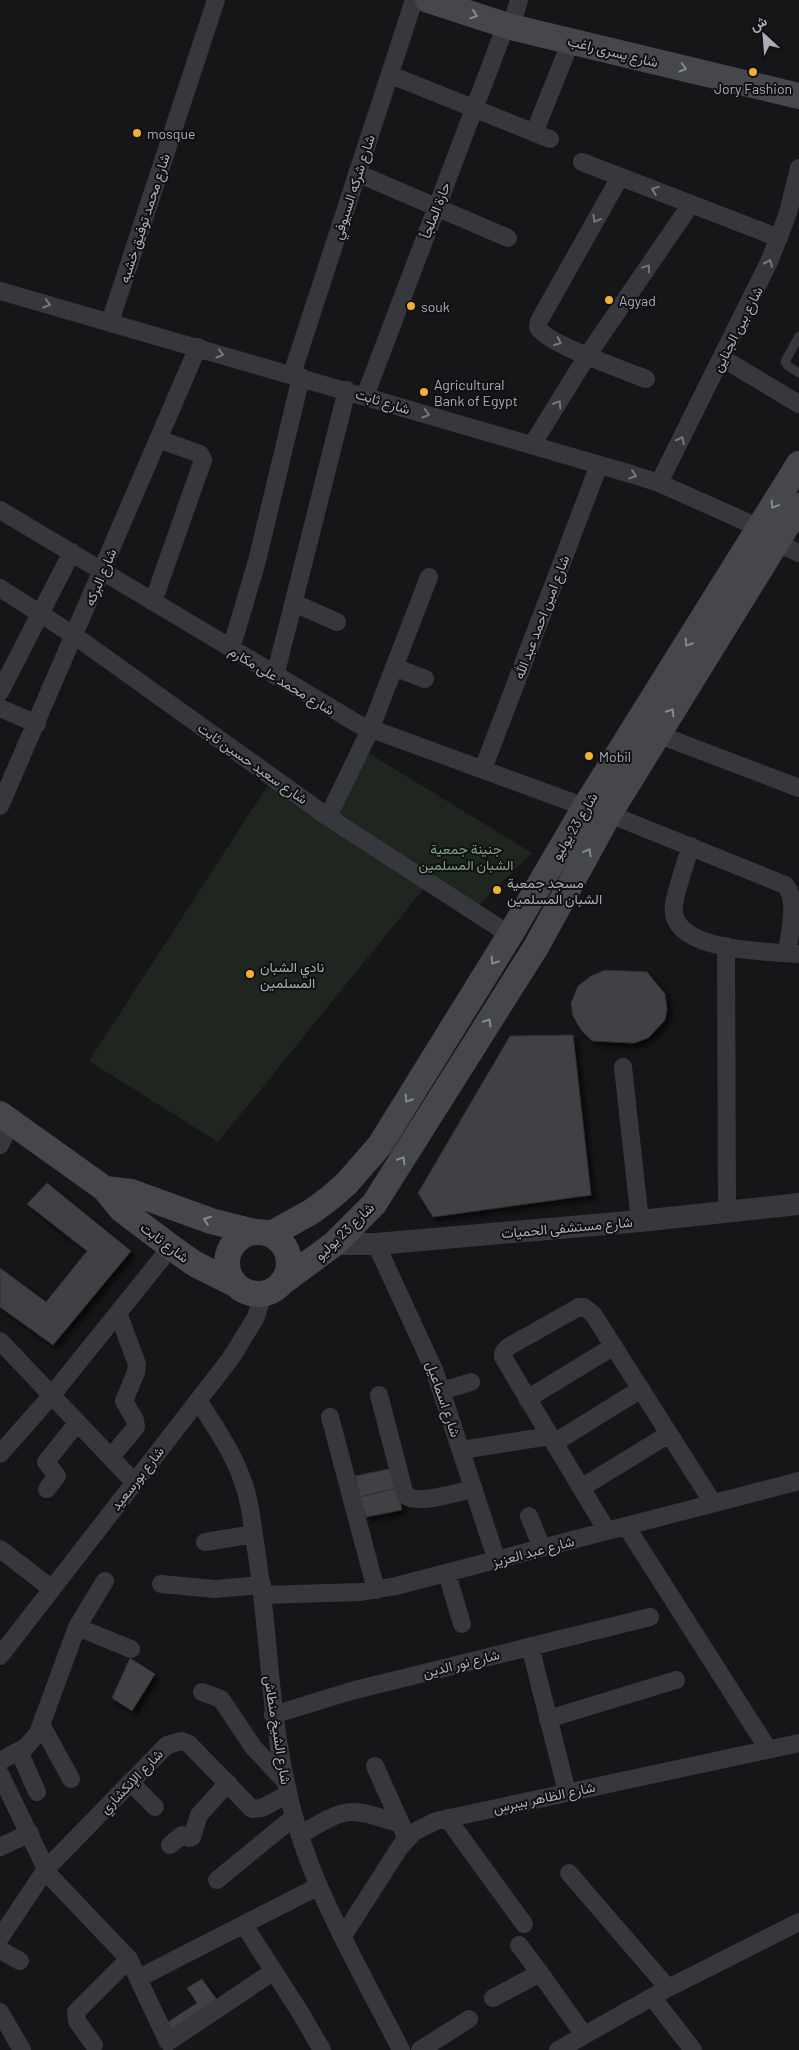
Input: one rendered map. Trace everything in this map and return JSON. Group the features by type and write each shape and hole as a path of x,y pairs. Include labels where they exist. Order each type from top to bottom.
{"main road":[{"name":"شارع يسرى راغب","path":"428,0 509,26 799,96"},
{"name":"شارع 23 يوليو","path":"262,1233 311,1212 347,1183 380,1145 510,935 779,541 799,464"},
{"name":"شارع 23 يوليو","path":"274,1288 334,1244 374,1204 536,947 597,810 657,734 779,541 799,506"},
{"name":"شارع ثابت","path":"6,1118 106,1189 122,1210 171,1247 195,1264 234,1283"},
{"path":"363,1166 386,1186"},
{"name":"شارع ثابت","path":"106,1189 132,1192 211,1221 262,1233"},
{"path":"311,1212 334,1244"},
{"path":"262,1233 279,1239 288,1255 288,1273 274,1288 247,1292 234,1283 227,1266 231,1248 245,1235 262,1233"}],"street":[{"name":"شارع محمد توفيق خشبه","path":"110,322 216,0"},
{"name":"شارع شركه السيوفي","path":"231,650 262,543 296,376 357,173 391,75 414,0"},
{"name":"حارة الملجأ","path":"365,396 474,108 519,0"},
{"path":"534,132 571,41"},
{"path":"391,75 550,139"},
{"path":"582,162 779,238"},
{"name":"شارع بين الجناين","path":"659,483 722,358 779,238 799,168"},
{"path":"357,173 508,238"},
{"path":"620,177 539,321 538,327 544,336 587,356 646,379"},
{"path":"532,445 587,356 690,204"},
{"name":"شارع ثابت","path":"0,291 346,390 659,483 779,541"},
{"name":"شارع البركه","path":"0,806 75,636 198,347"},
{"path":"722,358 799,404"},
{"path":"275,676 346,390"},
{"path":"153,602 203,460 200,454 158,439"},
{"name":"شارع امين احمد عبد الله","path":"483,769 599,465"},
{"name":"شارع محمد على مكارم","path":"0,510 102,570 231,650 370,730 597,810 780,882 789,889 792,900 793,954"},
{"path":"0,692 72,552"},
{"path":"328,817 370,730 429,577"},
{"name":"شارع سعيد حسين ثابت","path":"0,588 75,636 328,817 510,935"},
{"path":"294,602 337,622"},
{"path":"394,667 425,679"},
{"path":"0,708 36,724"},
{"path":"657,734 799,788"},
{"path":"691,846 674,906 678,924 691,937 726,946 793,954"},
{"path":"726,946 727,1212"},
{"path":"623,1067 640,1221"},
{"path":"0,1145 6,1118"},
{"name":"شارع مستشفى الحميات","path":"334,1244 376,1244 640,1221 799,1204"},
{"name":"شارع اسماعيل","path":"376,1244 422,1339 442,1391 496,1561"},
{"path":"0,1454 52,1396 171,1247"},
{"name":"شارع بورسعيد","path":"0,1656 244,1340 274,1288"},
{"path":"607,1531 504,1362 505,1349 579,1307 589,1310 614,1346 712,1503"},
{"path":"111,1457 136,1427 135,1420 124,1400 136,1372 137,1364 118,1312"},
{"path":"0,1341 134,1482"},
{"path":"527,1399 614,1346"},
{"path":"442,1391 471,1382"},
{"path":"460,1450 552,1440 641,1389"},
{"path":"378,1395 405,1495 413,1500 419,1500 474,1489"},
{"name":"شارع الشيخ منطاش","path":"198,1400 230,1453 242,1479 250,1507 262,1590 273,1715 294,1817 319,1886 401,2050"},
{"path":"330,1417 376,1590"},
{"path":"47,1489 57,1476 46,1462 77,1423"},
{"path":"581,1488 669,1434"},
{"name":"شارع عبد العزيز","path":"161,1584 215,1589 376,1590 447,1574 799,1480"},
{"path":"529,1516 542,1548"},
{"path":"626,1526 768,1749"},
{"path":"206,1542 254,1534"},
{"path":"0,1549 52,1589"},
{"path":"447,1574 462,1624"},
{"path":"0,1761 19,1751 33,1740 42,1726 77,1627 104,1581"},
{"name":"شارع نور الدين","path":"273,1715 351,1691 650,1616"},
{"path":"77,1627 131,1649"},
{"path":"530,1646 567,1792"},
{"path":"548,1719 676,1680"},
{"path":"202,1692 221,1699 254,1747 287,1788"},
{"path":"42,1726 71,1779"},
{"name":"شارع الإنكشاري","path":"0,1938 46,1868 167,1744 182,1741 189,1744 252,1809 262,1808 287,1788"},
{"name":"شارع الظاهر بيبرس","path":"343,1936 404,1832 447,1818 799,1743"},
{"path":"19,1751 36,1792"},
{"path":"374,1766 404,1832"},
{"path":"0,1774 54,1882 128,1959 139,1978 168,2046 274,1971"},
{"path":"130,1782 155,1807"},
{"path":"170,1845 182,1835 192,1837 199,1815 228,1783"},
{"path":"300,1835 337,1814 346,1811 366,1813 404,1832"},
{"path":"217,1880 294,1817"},
{"path":"447,1818 524,1924"},
{"path":"0,1847 30,1833"},
{"path":"569,1873 668,1988"},
{"path":"139,1978 319,1886"},
{"path":"558,2050 668,1988 799,1922"},
{"path":"244,1924 322,2050"},
{"path":"520,1945 584,2035"},
{"path":"0,1950 20,1961"},
{"path":"94,2045 77,2021 76,2012 128,1959"},
{"path":"493,1998 540,1974"},
{"path":"652,1997 693,2050"},
{"path":"0,2012 22,2050"},
{"path":"420,2050 469,2019"}],"lane":[{"path":"799,336 786,359 786,364 799,373"}],"green space":[{"name":"جنينة جمعية الشبان المسلمين","path":"365,751 532,853 477,907 334,814"},
{"name":"نادي الشبان المسلمين","path":"268,785 425,887 218,1142 89,1061"}],"building":[{"path":"605,970 647,972 665,994 667,1009 665,1020 648,1038 634,1043 592,1041 581,1030 573,1016 571,1003 578,986 591,976"},
{"path":"573,1035 591,1195 433,1217 418,1193 510,1036"},
{"path":"47,1183 131,1251 53,1345 0,1307 0,1268 46,1302 87,1251 27,1204"},
{"path":"394,1468 397,1488 360,1497 355,1476"},
{"path":"397,1488 402,1510 366,1517 360,1497"},
{"path":"130,1658 155,1674 132,1711 112,1698"},
{"path":"202,1979 220,2004 174,2035 168,2022 197,2003 187,1988"}],"place":[{"name":"Jory Fashion","path":"753,72"},
{"name":"mosque","path":"137,133"},
{"name":"Agyad","path":"609,300"},
{"name":"souk","path":"411,306"},
{"name":"Agricultural Bank of Egypt","path":"424,392"},
{"name":"Mobil","path":"589,756"},
{"name":"مسجد جمعية الشبان المسلمين","path":"497,890"},
{"name":"نادي الشبان المسلمين","path":"250,974"}]}
